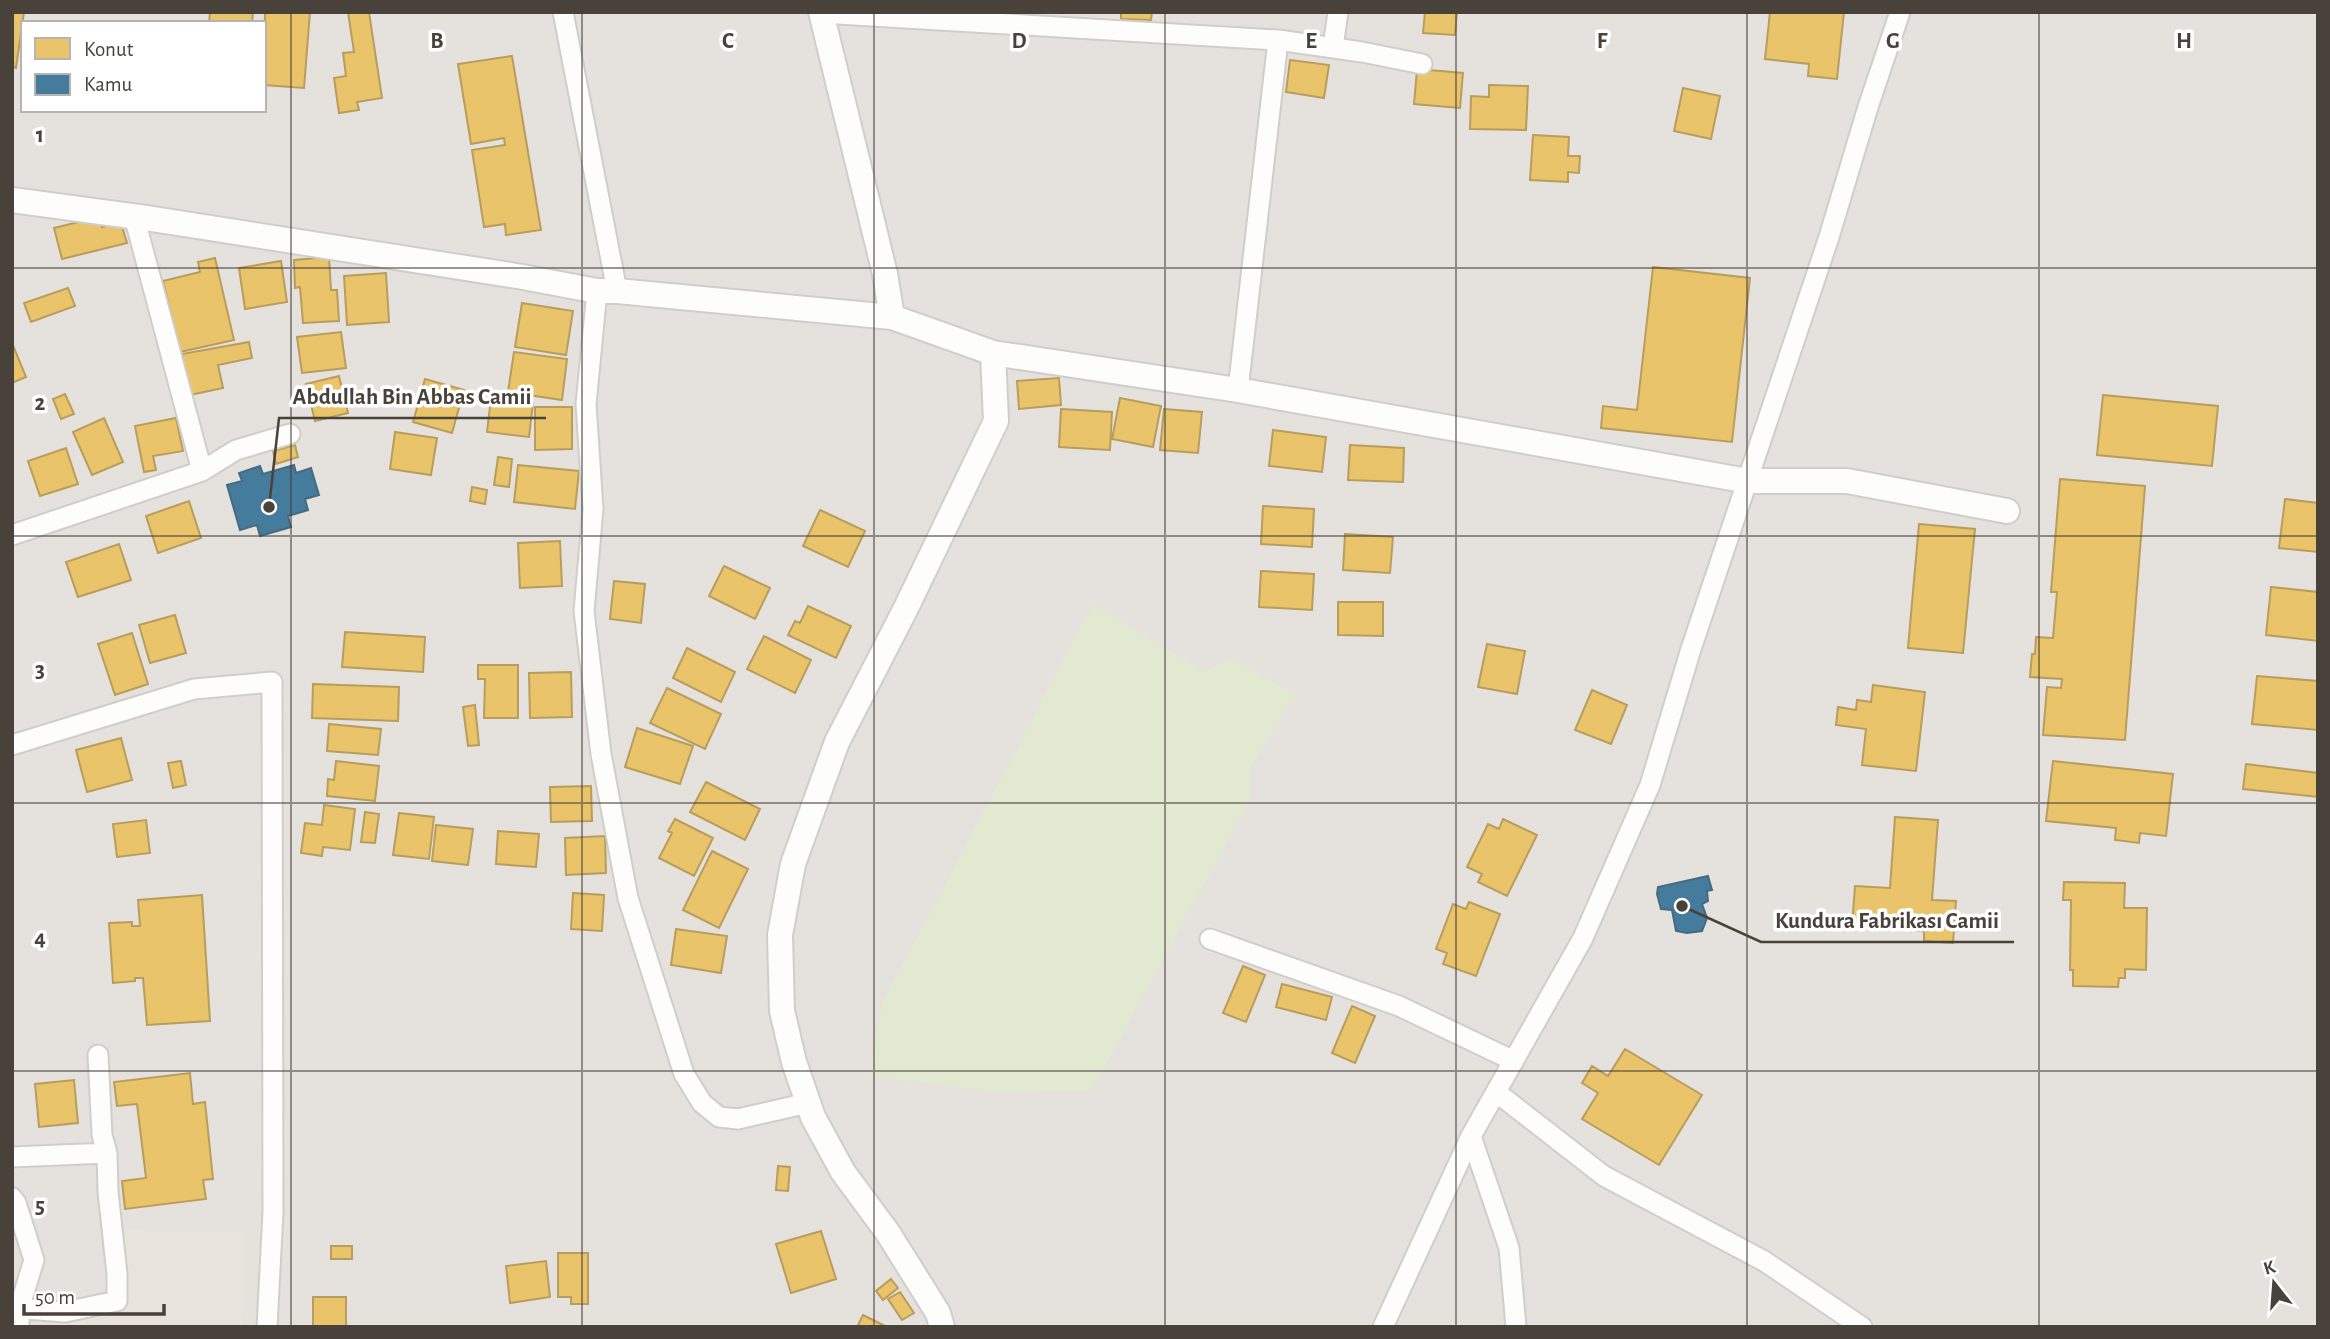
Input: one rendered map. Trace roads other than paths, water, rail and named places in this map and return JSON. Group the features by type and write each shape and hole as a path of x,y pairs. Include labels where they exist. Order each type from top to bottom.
{"street":[{"path":"563,12 607,291 586,404 593,509 584,611 601,754 628,898 684,1074 702,1103 719,1117 738,1119 808,1103"},
{"path":"892,317 885,274 821,12 1278,40 1333,47 1422,64"},
{"path":"1333,47 1338,12"},
{"path":"1383,1327 1471,1136 1583,937 1650,785 1690,649 1829,237 1900,12"},
{"path":"1238,390 1278,40"},
{"path":"12,200 134,216 607,291 892,317 993,352 1238,390 1748,481 1847,481 2007,511"},
{"path":"134,216 202,471"},
{"path":"942,1327 938,1313 888,1233 843,1172 813,1117 793,1062 782,1012 780,935 793,864 838,742 996,421 993,352"},
{"path":"12,535 202,471 236,450 290,434"},
{"path":"12,745 194,690 272,682 273,1212 267,1327"},
{"path":"1210,939 1399,1006 1514,1061"},
{"path":"12,1198 34,1260 17,1314 65,1312 117,1301 107,1153 102,1135 98,1055"},
{"path":"1496,1092 1604,1176 1765,1261 1862,1327"},
{"path":"1471,1136 1509,1248 1516,1327"},
{"path":"12,1157 107,1153"}],"place":[{"name":"Abdullah Bin Abbas Camii","path":"269,507"},
{"name":"Kundura Fabrikası Camii","path":"1682,906"}]}
